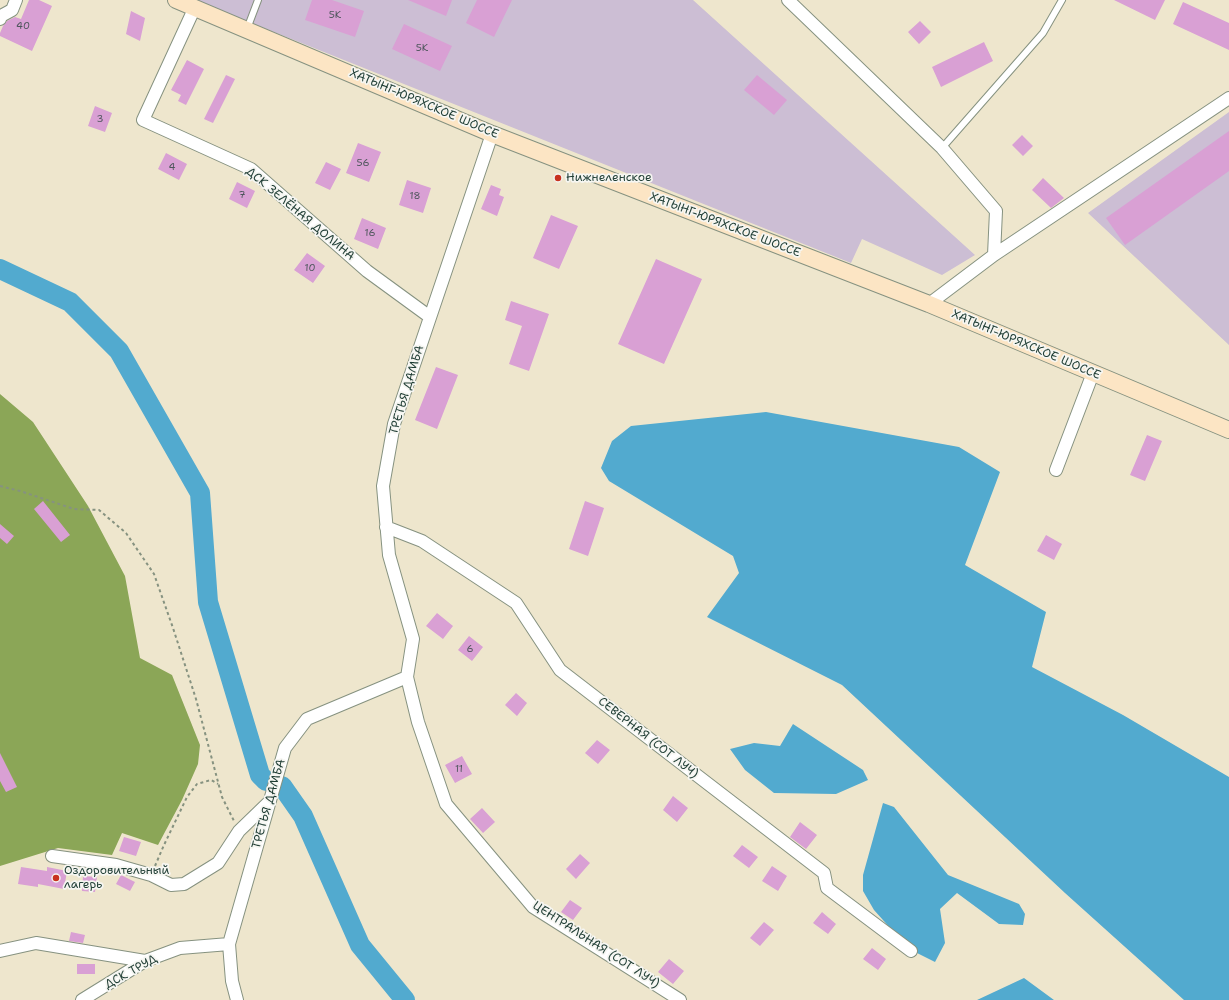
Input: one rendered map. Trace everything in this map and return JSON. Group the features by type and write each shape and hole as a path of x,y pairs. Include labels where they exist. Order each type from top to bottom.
{"main road":[{"name":"ХАТЫНГ-ЮРЯХСКОЕ ШОССЕ","path":"176,0 196,7 492,134 929,304 1229,430"}],"street":[{"path":"0,19 1,16 12,10 16,0"},
{"path":"788,0 942,148 996,210 994,255"},
{"name":"ДСК ЗЕЛЁНАЯ ДОЛИНА","path":"196,7 143,120 251,169 367,271 430,317"},
{"path":"929,304 994,255 1229,98"},
{"name":"ТРЕТЬЯ ДАМБА","path":"237,1000 232,981 229,944 285,748 307,719 407,677 413,639 389,555 383,486 394,424 492,134"},
{"path":"1056,470 1093,373"},
{"name":"СЕВЕРНАЯ (СОТ ЛУЧ)","path":"386,527 422,540 516,603 560,670 824,873 827,888 911,951"},
{"name":"ЦЕНТРАЛЬНАЯ (СОТ ЛУЧ)","path":"407,677 418,722 446,804 533,907 680,1000"},
{"path":"52,856 116,865 151,875 172,885 184,884 218,863 239,831 269,801"},
{"path":"0,951 36,943 145,961"},
{"name":"ДСК ТРУД","path":"82,1000 145,961 180,948 229,944"}],"lane":[{"path":"247,29 258,0"},
{"path":"942,148 1044,32 1062,0"}],"path":[{"path":"0,486 74,509 99,510 126,533 154,574 196,699 222,797 239,831"},
{"path":"151,875 187,797 197,784 212,780 219,785"}],"shaded area":[{"path":"194,0 693,0 975,255 942,275 862,239 851,263"},
{"path":"1229,112 1229,345 1088,213"}],"green space":[{"path":"0,394 33,422 88,506 125,576 140,658 172,675 200,745 198,764 182,800 158,845 122,833 112,855 58,848 0,866"}],"water":[{"path":"766,412 959,447 1000,472 965,565 1046,612 1032,667 1123,715 1229,777 1229,1000 1184,1000 1065,893 842,685 707,617 739,573 733,556 609,481 601,468 612,441 631,426"},
{"path":"793,724 863,770 868,780 836,794 774,793 745,770 730,749 754,743 780,746"},
{"path":"883,803 894,807 948,875 1019,904 1025,914 1023,925 999,924 957,893 940,909 945,943 935,962 909,949 874,910 863,891 863,875"},
{"path":"1024,978 1054,1000 977,1000"}],"building":[{"path":"29,0 39,0 52,6 32,51 0,36 3,26 7,21 15,17 21,19"},
{"path":"312,0 332,0 364,11 355,37 305,20"},
{"path":"408,0 452,0 446,16"},
{"path":"477,0 512,0 494,37 466,23"},
{"path":"1114,0 1165,0 1155,20"},
{"path":"1183,2 1229,23 1229,50 1173,24"},
{"path":"131,11 145,18 140,41 126,34"},
{"path":"920,21 931,32 919,44 908,32"},
{"path":"404,24 452,46 440,71 392,49"},
{"path":"984,42 993,61 941,87 932,67"},
{"path":"187,60 204,69 186,105 178,101 181,95 171,90"},
{"path":"226,75 235,79 213,123 204,119"},
{"path":"757,75 787,100 774,115 744,90"},
{"path":"95,106 112,113 105,132 88,126"},
{"path":"1229,131 1229,171 1125,245 1106,218"},
{"path":"1022,135 1033,146 1023,156 1012,145"},
{"path":"358,143 381,152 369,182 346,173"},
{"path":"166,153 187,164 179,180 158,169"},
{"path":"326,162 341,169 330,190 315,183"},
{"path":"1043,178 1064,198 1051,208 1032,190"},
{"path":"407,180 431,188 423,213 399,205"},
{"path":"237,182 255,191 247,208 229,199"},
{"path":"491,185 501,189 499,195 504,197 497,216 481,209"},
{"path":"551,215 578,226 559,269 533,258"},
{"path":"362,218 386,228 378,249 354,239"},
{"path":"307,253 325,266 313,283 294,270"},
{"path":"656,259 702,279 664,364 618,344"},
{"path":"511,301 549,314 529,371 509,364 522,326 505,320"},
{"path":"436,367 458,375 437,429 415,420"},
{"path":"1147,435 1162,441 1145,481 1130,475"},
{"path":"43,501 70,535 61,542 34,509"},
{"path":"585,501 604,508 588,556 569,549"},
{"path":"0,524 14,536 7,544 0,538"},
{"path":"1046,535 1062,544 1054,560 1037,551"},
{"path":"437,613 453,626 443,639 426,626"},
{"path":"469,636 483,647 472,661 458,650"},
{"path":"516,693 527,703 517,716 505,705"},
{"path":"597,740 610,750 598,764 585,753"},
{"path":"0,753 17,787 6,792 0,781"},
{"path":"462,756 472,774 455,783 445,765"},
{"path":"673,796 688,808 677,822 663,810"},
{"path":"482,808 495,822 483,833 470,819"},
{"path":"800,822 817,835 806,849 790,837"},
{"path":"124,837 141,842 136,856 119,851"},
{"path":"742,845 758,857 749,868 733,856"},
{"path":"580,854 590,863 576,879 566,869"},
{"path":"772,866 787,876 778,891 762,881"},
{"path":"21,867 47,871 47,867 67,871 64,889 38,884 38,887 18,884"},
{"path":"121,875 135,882 130,891 116,884"},
{"path":"83,876 97,877 95,892 82,891"},
{"path":"570,900 582,908 573,920 561,912"},
{"path":"822,912 836,924 828,934 813,923"},
{"path":"764,922 774,930 760,946 750,938"},
{"path":"71,932 85,935 83,943 69,941"},
{"path":"872,948 886,959 878,970 863,959"},
{"path":"669,959 684,971 673,984 658,972"},
{"path":"77,964 95,964 95,974 77,974"}],"waterway":[{"path":"0,269 70,302 119,351 200,493 208,602 260,775 266,781"},
{"path":"282,786 303,816 360,945 405,1000"}],"place":[{"name":"Нижнеленское","path":"558,178"},
{"name":"Оздоровительный лагерь","path":"56,878"}]}
